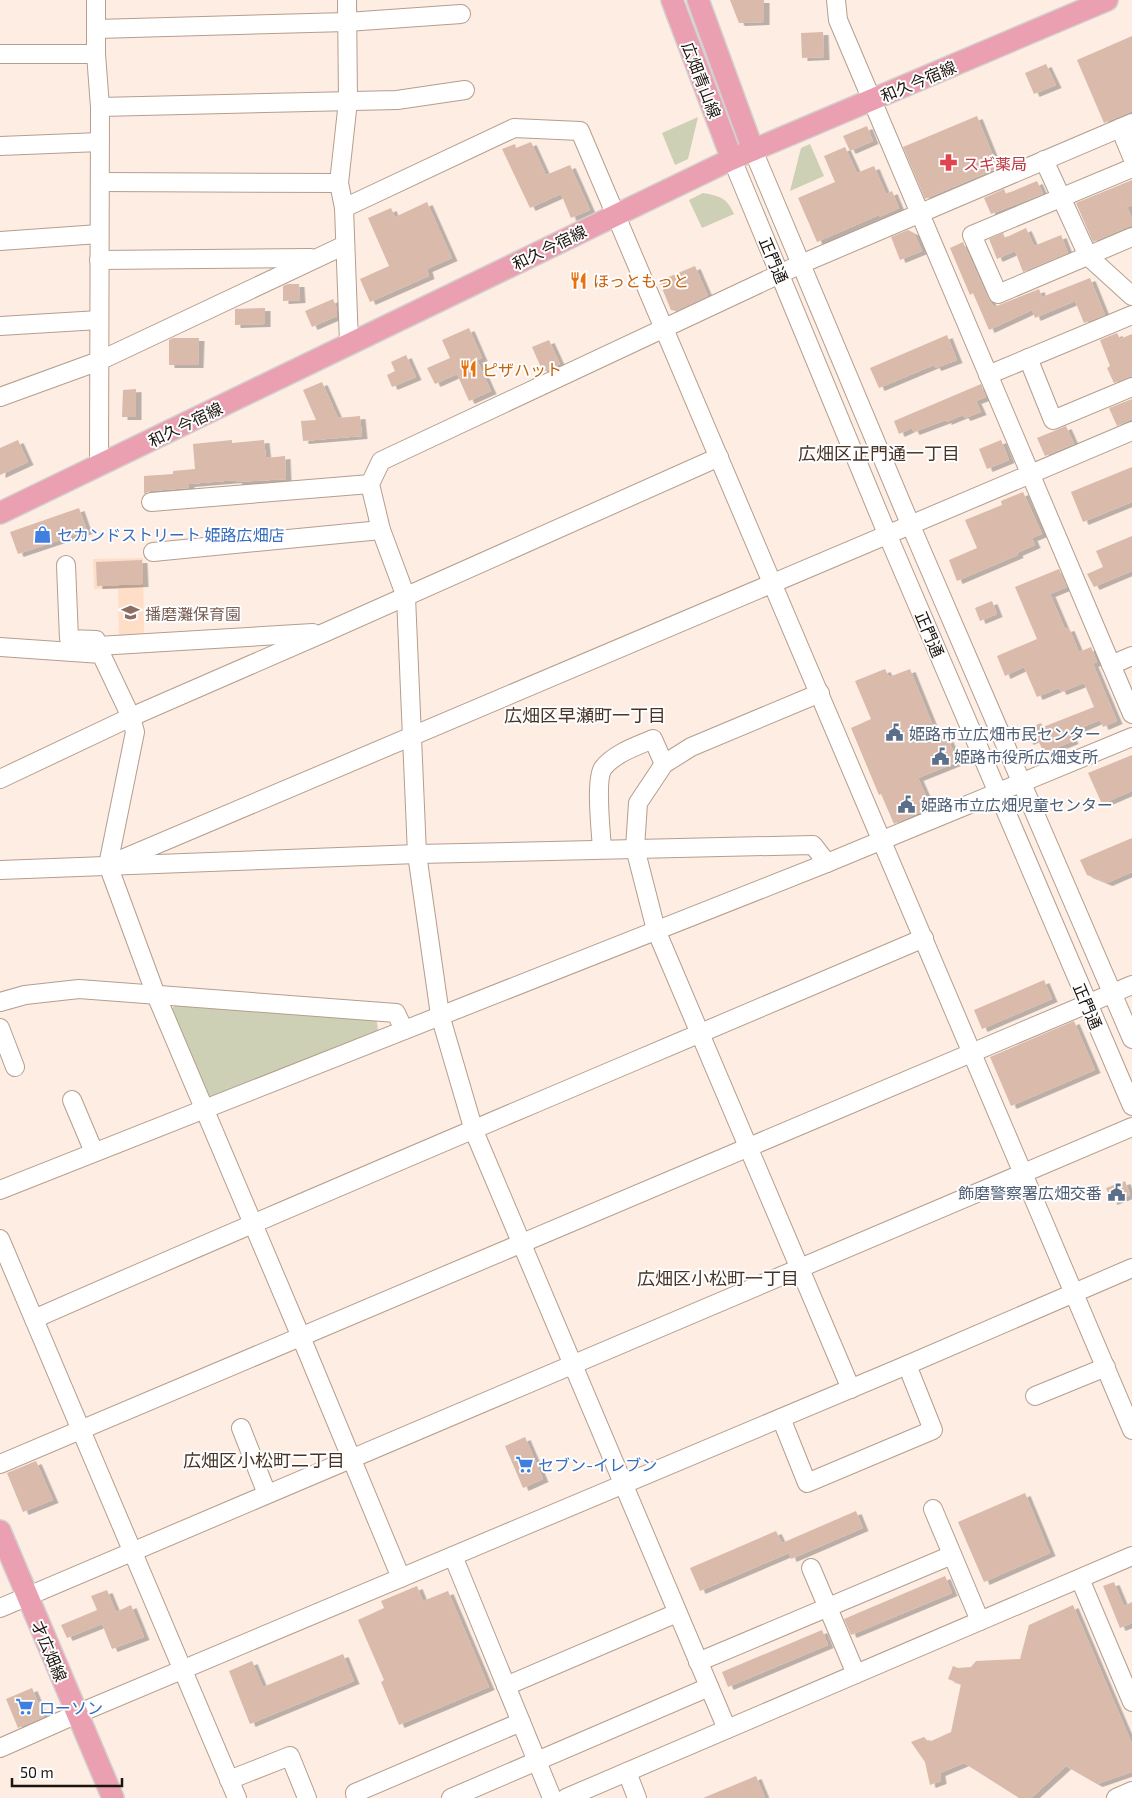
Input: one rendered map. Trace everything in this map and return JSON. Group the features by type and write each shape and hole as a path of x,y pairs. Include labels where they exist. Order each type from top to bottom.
{"main road":[{"name":"広畑青山線","path":"672,0 732,159"},
{"name":"広畑青山線","path":"698,0 753,150"},
{"name":"和久今宿線","path":"0,512 732,159 1107,0"},
{"name":"才広畑線","path":"0,1532 113,1798"}],"street":[{"path":"96,0 96,54 100,107 99,465"},
{"path":"347,0 348,101 339,183 344,208 349,344"},
{"path":"836,0 838,20 1132,714"},
{"path":"96,29 347,22 461,14"},
{"path":"0,54 96,54"},
{"path":"100,107 397,100 465,90"},
{"path":"727,1730 474,1131 440,1016 417,854 406,597 381,530 370,484 381,461 801,264 919,213 1126,126 1132,157"},
{"path":"344,208 514,128 580,131 1132,1430"},
{"path":"0,146 100,142"},
{"name":"正門通","path":"753,150 911,526 1132,1039"},
{"name":"正門通","path":"732,159 888,536 1132,1106"},
{"path":"1044,160 1088,256 1132,296"},
{"path":"1132,168 972,235 998,294 1132,237"},
{"path":"100,182 339,183"},
{"path":"0,241 99,234"},
{"path":"0,397 99,361 345,245"},
{"path":"99,260 317,258"},
{"path":"988,375 1132,315"},
{"path":"0,326 99,320"},
{"path":"1028,358 1053,420 1132,387"},
{"path":"108,865 1132,432"},
{"path":"0,779 132,717 719,457"},
{"path":"151,502 370,484"},
{"path":"153,552 381,530"},
{"path":"66,565 70,639 96,640 99,650 132,717 135,732 108,865 156,996 401,1578"},
{"path":"0,648 2,646 99,650 326,632"},
{"path":"1111,665 1132,656"},
{"path":"820,693 691,747 664,764 638,803 635,848 656,930 851,1389"},
{"path":"0,1190 826,863 1132,737"},
{"path":"602,849 599,780 603,769 618,755 653,739 664,764"},
{"path":"0,870 417,854 812,845 826,863"},
{"path":"34,1318 252,1223 474,1131 924,938"},
{"path":"0,1464 522,1245 1132,985"},
{"path":"0,1002 25,995 79,989 396,1013 404,1030"},
{"path":"0,1028 15,1067"},
{"path":"72,1100 94,1152"},
{"path":"0,1608 1132,1127"},
{"path":"0,1238 237,1798"},
{"path":"0,1748 851,1389 1132,1268"},
{"path":"781,1418 807,1483 825,1476 933,1430 907,1365"},
{"path":"1035,1396 1106,1367"},
{"path":"241,1428 267,1494"},
{"path":"932,1509 980,1621"},
{"path":"698,1662 952,1555"},
{"path":"453,1556 552,1798"},
{"path":"566,1798 1132,1556"},
{"path":"811,1568 856,1674"},
{"path":"1080,1579 1132,1702"},
{"path":"506,1686 677,1613"},
{"path":"451,1798 709,1687"},
{"path":"356,1798 354,1793 521,1722"},
{"path":"230,1780 290,1756 308,1798"},
{"path":"626,1772 637,1798"},
{"path":"1116,1798 1132,1791"}],"shaded area":[{"name":"播磨灘保育園","path":"143,558 144,637 119,638 118,589 94,589 93,559"}],"green space":[{"path":"698,117 688,159 675,165 662,133"},
{"path":"810,144 824,176 790,191 801,148"},
{"path":"703,193 714,195 726,201 734,214 702,228 689,200"},
{"path":"177,1004 376,1017 378,1030 212,1097 205,1094 170,1010"}],"building":[{"path":"730,0 764,0 764,22 739,23"},
{"path":"823,32 824,57 802,58 801,33"},
{"path":"1132,36 1132,111 1104,123 1077,60"},
{"path":"1046,64 1056,85 1034,94 1025,73"},
{"path":"977,116 998,168 925,199 903,147"},
{"path":"867,126 873,141 850,151 843,136"},
{"path":"531,142 546,175 570,165 590,210 571,218 561,194 530,208 502,149 515,144 516,148"},
{"path":"845,147 857,173 874,166 886,194 892,191 899,208 817,242 798,198 835,182 824,156"},
{"path":"1132,180 1132,205 1127,207 1132,218 1132,225 1093,242 1076,203"},
{"path":"1037,181 1043,194 991,214 984,198 1004,189 1006,194"},
{"path":"427,202 452,258 427,269 429,276 370,302 360,279 389,266 368,218 391,208 395,217"},
{"path":"1026,228 1034,246 1061,235 1068,253 1023,272 1015,251 997,259 989,239 1003,233 1005,238"},
{"path":"908,230 914,233 922,251 900,260 891,237"},
{"path":"963,242 988,298 994,307 1039,289 1042,297 1090,278 1105,315 1084,323 1075,301 1035,318 1032,310 989,330 973,293 970,295 950,248"},
{"path":"695,266 708,296 676,311 671,310 659,281"},
{"path":"299,284 300,300 283,301 283,286"},
{"path":"333,299 337,309 337,316 312,327 305,311"},
{"path":"265,308 265,324 235,325 235,309"},
{"path":"469,328 482,358 477,360 491,391 469,401 457,374 435,384 427,368 450,358 442,340"},
{"path":"1117,333 1120,339 1132,334 1132,376 1114,383 1107,368 1110,366 1100,340"},
{"path":"947,335 957,360 936,368 934,365 879,388 870,368"},
{"path":"173,338 199,338 198,365 169,365 169,340"},
{"path":"549,340 560,364 543,372 532,347"},
{"path":"406,355 416,377 392,387 387,375 395,371 391,362"},
{"path":"322,382 338,418 360,416 362,436 303,441 301,421 316,420 303,390"},
{"path":"981,384 986,397 976,401 981,412 965,418 963,415 946,422 946,420 914,432 912,428 899,434 894,421"},
{"path":"136,389 136,417 122,417 123,390"},
{"path":"1132,399 1132,419 1117,426 1109,408"},
{"path":"1066,426 1074,444 1045,456 1037,438"},
{"path":"18,440 28,462 0,475 0,448"},
{"path":"232,440 232,443 264,440 266,458 285,456 286,479 237,482 236,480 189,484 189,488 150,491 144,494 144,476 173,474 173,471 195,469 193,444"},
{"path":"1001,440 1009,460 987,469 979,449"},
{"path":"1132,467 1132,502 1083,522 1071,492"},
{"path":"1023,492 1042,534 1032,538 1035,545 1017,553 1018,555 957,581 949,560 977,548 965,520 1002,505 1001,501"},
{"path":"79,508 87,531 18,554 10,532"},
{"path":"1132,536 1132,571 1094,587 1087,574 1103,567 1096,551"},
{"path":"142,560 143,584 97,586 96,562"},
{"path":"1059,569 1067,587 1050,594 1065,629 1069,628 1079,652 1091,647 1097,662 1093,664 1117,721 1103,727 1100,720 1069,733 1073,741 1044,753 1037,738 1028,742 1024,730 1041,723 1043,727 1094,707 1084,683 1061,692 1059,688 1037,697 1024,667 1005,676 997,656 1037,639 1015,587"},
{"path":"992,601 997,614 980,621 975,608"},
{"name":"姫路市立広畑市民センター","path":"885,669 889,677 910,669 940,743 948,739 958,762 918,778 931,807 894,824 881,794 879,795 851,728 871,719 855,681"},
{"path":"1132,755 1132,791 1102,804 1088,773"},
{"path":"1132,838 1132,872 1107,883 1087,875 1080,860"},
{"path":"1044,980 1052,999 982,1029 974,1010"},
{"path":"1074,1021 1095,1070 1011,1106 990,1057"},
{"path":"1125,1181 1130,1195 1112,1202 1106,1188"},
{"path":"525,1437 543,1479 523,1488 505,1446"},
{"path":"36,1461 53,1500 23,1512 7,1473"},
{"path":"1025,1493 1050,1553 984,1582 958,1522"},
{"path":"856,1511 863,1528 791,1559 789,1553 700,1591 690,1568 776,1531 782,1543"},
{"path":"945,1576 952,1593 851,1635 844,1619"},
{"path":"1114,1582 1124,1606 1132,1602 1132,1623 1120,1628 1103,1586"},
{"path":"417,1586 423,1601 448,1591 489,1687 399,1725 381,1682 384,1680 358,1620 384,1608 381,1601"},
{"path":"107,1590 116,1612 131,1605 144,1637 112,1649 102,1624 67,1638 61,1625 97,1610 91,1596"},
{"path":"1073,1605 1132,1744 1132,1772 1097,1784 1066,1766 1031,1798 1019,1798 964,1763 940,1773 941,1781 930,1785 925,1762 911,1742 924,1737 929,1742 951,1732 961,1684 948,1679 953,1666 958,1668 971,1667 976,1661 1020,1659 1029,1625"},
{"path":"822,1630 828,1645 728,1687 722,1672"},
{"path":"343,1654 354,1681 250,1724 229,1671 252,1661 263,1687"},
{"path":"32,1688 44,1717 18,1728 6,1699"},
{"path":"756,1776 765,1798 703,1798"}],"place":[{"name":"スギ薬局","path":"949,163"},
{"name":"ほっともっと","path":"579,280"},
{"name":"ピザハット","path":"468,369"},
{"name":"セカンドストリート 姫路広畑店","path":"43,534"},
{"name":"播磨灘保育園","path":"131,613"},
{"name":"姫路市立広畑市民センター","path":"895,733"},
{"name":"姫路市役所広畑支所","path":"940,756"},
{"name":"姫路市立広畑児童センター","path":"907,804"},
{"name":"飾磨警察署広畑交番","path":"1116,1192"},
{"name":"セブン-イレブン","path":"524,1464"},
{"name":"ローソン","path":"25,1707"}],"district":[{"name":"広畑区正門通一丁目","path":"879,453"},
{"name":"広畑区早瀬町一丁目","path":"585,715"},
{"name":"広畑区小松町一丁目","path":"718,1278"},
{"name":"広畑区小松町二丁目","path":"264,1460"}]}
